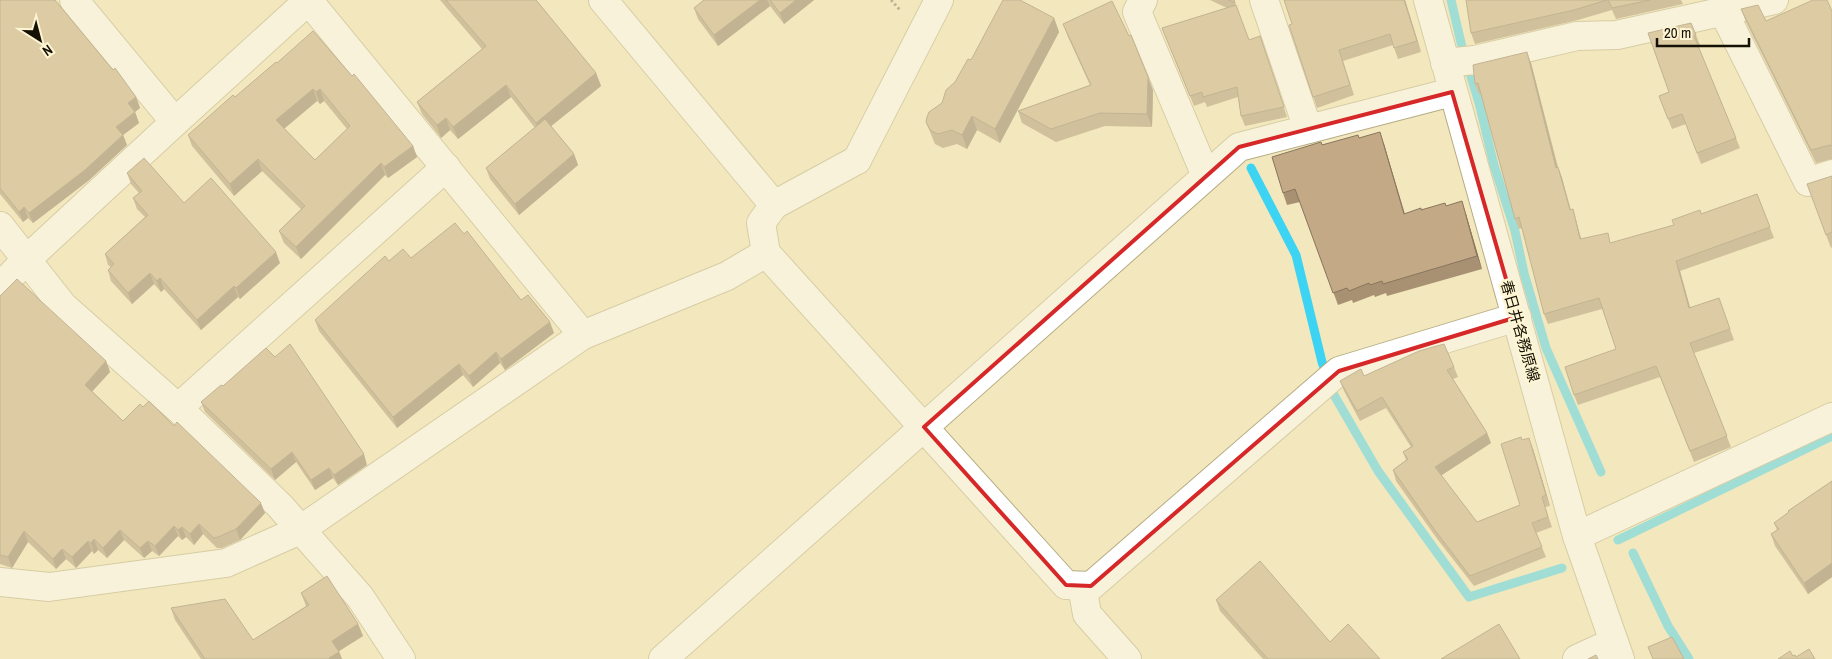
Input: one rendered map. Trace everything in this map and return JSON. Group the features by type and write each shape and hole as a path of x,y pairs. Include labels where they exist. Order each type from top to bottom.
{"street":[{"path":"74,0 175,122"},
{"path":"0,286 309,0 583,335"},
{"path":"603,0 774,205"},
{"path":"939,0 857,160 774,205 761,223 766,253 1066,585 1091,586 1338,371 1517,317"},
{"path":"1143,0 1137,12 1206,176"},
{"path":"1264,0 1308,130"},
{"name":"春日井各務原線","path":"1428,0 1452,92 1517,317 1577,536 1617,651"},
{"path":"1445,63 1475,60 1577,36 1617,35 1774,0"},
{"path":"1723,11 1808,182 1832,174"},
{"path":"663,659 1239,147 1452,92"},
{"path":"178,408 446,166"},
{"path":"0,226 63,306 178,408 280,506 360,597 394,657"},
{"path":"0,582 49,587 226,562 300,530 583,335 727,276 766,253"},
{"path":"1577,536 1828,426"},
{"path":"1082,586 1087,614 1126,659"},
{"path":"1577,659 1617,651"}],"highlighted area":[{"path":"1452,92 1517,317 1339,371 1091,586 1066,585 924,427 1239,147"}],"building":[{"path":"0,0 55,0 113,70 115,68 136,97 128,103 135,112 116,127 123,135 85,170 29,213 24,207 19,212 0,188"},
{"path":"446,0 536,0 596,73 536,123 506,85 453,127 446,118 437,125 417,102 486,46"},
{"path":"704,0 760,0 714,35 694,8"},
{"path":"770,0 796,0 780,13"},
{"path":"1003,0 1020,0 1054,18 995,129 972,116 962,135 952,130 938,134 930,130 926,122 929,112 942,103 946,90 955,82 968,59 971,60"},
{"path":"1284,0 1404,0 1417,41 1394,48 1390,34 1339,50 1350,85 1313,97 1289,25 1292,24"},
{"path":"1466,0 1607,0 1574,10 1471,33"},
{"path":"1608,0 1650,0 1612,8"},
{"path":"1813,0 1827,0 1832,11 1832,146 1811,150 1741,9 1758,5 1766,21"},
{"path":"1112,1 1129,36 1131,35 1148,77 1147,114 1100,113 1051,129 1018,111 1091,85 1063,24"},
{"path":"1236,5 1249,40 1260,36 1284,107 1241,116 1237,87 1203,97 1202,92 1190,96 1162,28"},
{"path":"1691,23 1696,35 1694,36 1736,138 1697,153 1682,114 1668,119 1659,96 1669,92 1648,33"},
{"path":"313,31 352,76 354,74 413,146 384,167 381,163 296,247 279,231 305,206 258,159 230,184 188,135 233,95 235,97","holes":["313,89 316,92 320,89 350,126 315,160 276,120"]},
{"path":"1527,52 1556,168 1558,167 1570,210 1573,209 1580,239 1608,233 1610,243 1674,225 1672,220 1700,210 1701,214 1757,194 1770,227 1676,261 1689,308 1719,298 1730,329 1690,343 1727,436 1690,451 1656,366 1574,395 1565,367 1616,349 1599,298 1544,314 1519,217 1515,219 1478,83 1475,84 1473,65"},
{"path":"545,119 574,154 515,204 486,168"},
{"path":"1380,132 1404,214 1421,208 1421,210 1445,203 1446,206 1462,201 1477,256 1383,284 1382,281 1370,285 1369,283 1349,291 1347,288 1333,293 1295,189 1283,193 1272,157 1321,142 1322,145 1358,135 1359,138"},
{"path":"144,158 184,203 211,178 276,252 236,288 234,286 197,320 160,278 157,281 150,273 128,293 108,270 114,264 105,254 148,215 133,198 142,191 127,173"},
{"path":"1832,176 1832,232 1826,235 1807,184"},
{"path":"455,223 464,234 467,231 521,300 528,295 550,322 501,359 496,352 469,376 459,364 393,417 315,320 385,256 389,261 403,249 411,258"},
{"path":"17,279 106,361 85,385 123,421 140,404 143,407 149,401 174,426 177,422 261,503 236,529 214,538 199,524 190,534 182,527 178,530 174,526 155,546 148,541 140,548 120,530 103,548 94,539 91,543 88,541 72,557 62,549 53,559 24,531 8,557 0,555 0,296"},
{"path":"290,344 364,454 334,475 329,468 311,480 292,452 271,469 201,402 221,385 223,386 266,348 275,357"},
{"path":"1444,344 1454,367 1447,370 1487,433 1435,467 1477,522 1520,505 1501,444 1521,437 1522,440 1529,438 1546,495 1542,497 1548,517 1532,523 1542,547 1470,576 1434,529 1393,470 1408,459 1403,452 1413,446 1382,397 1357,411 1340,381 1361,369 1364,376 1419,351"},
{"path":"1832,481 1832,563 1804,583 1771,534 1779,529 1774,523 1788,511"},
{"path":"1260,561 1330,642 1348,624 1380,659 1268,659 1216,600"},
{"path":"327,576 358,624 332,641 339,652 330,659 205,659 171,608 225,599 253,640 309,605 301,593"},
{"path":"1499,624 1520,659 1441,659"},
{"path":"1672,637 1684,659 1653,659 1648,647"},
{"path":"1809,649 1815,659 1778,659 1790,651 1796,657"},
{"path":"1596,655 1598,659 1588,659"}],"waterway":[{"path":"1451,0 1494,165 1515,231 1524,273 1546,348 1601,472"},
{"path":"1251,168 1296,255 1322,362 1334,395 1378,471 1469,597 1562,568"},
{"path":"1618,540 1832,436"},
{"path":"1633,553 1668,626 1689,659"}]}
